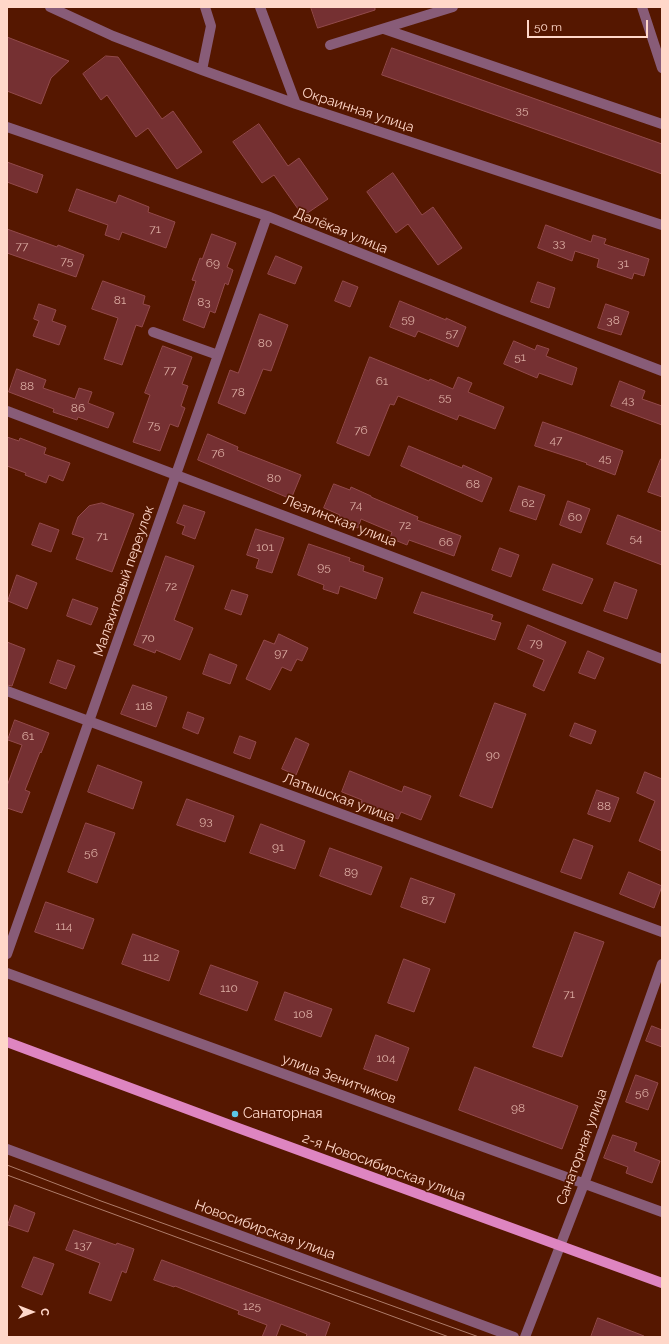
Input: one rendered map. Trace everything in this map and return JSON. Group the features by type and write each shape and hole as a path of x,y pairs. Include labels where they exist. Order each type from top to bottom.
{"main road":[{"name":"2-я Новосибирская улица","path":"7,1042 237,1128 662,1283"}],"street":[{"name":"Окраинная улица","path":"50,7 113,36 296,104 662,225"},
{"path":"202,70 211,26 205,7"},
{"path":"260,7 296,104"},
{"path":"330,45 453,7"},
{"path":"642,7 662,68"},
{"path":"384,29 662,124"},
{"name":"Далёкая улица","path":"7,127 267,216 503,310 662,371"},
{"name":"Малахитовый переулок","path":"7,954 267,216"},
{"path":"153,332 218,355"},
{"name":"Лезгинская улица","path":"7,411 177,474 662,659"},
{"name":"Латышская улица","path":"7,691 662,932"},
{"name":"Санаторная улица","path":"525,1337 584,1184 662,964"},
{"name":"улица Зенитчиков","path":"7,973 662,1212"},
{"name":"Новосибирская улица","path":"7,1150 514,1337"}],"building":[{"path":"311,7 375,7 375,10 318,28"},
{"path":"7,37 69,61 51,78 41,104 7,91"},
{"path":"392,48 662,144 662,174 382,75"},
{"path":"106,56 118,57 162,119 173,111 202,152 177,169 148,128 136,137 107,95 101,100 83,74"},
{"path":"259,124 288,166 299,158 328,199 303,216 274,175 262,183 233,142"},
{"path":"7,162 43,175 37,193 7,182"},
{"path":"393,173 422,215 433,207 462,248 438,265 408,224 396,233 367,192"},
{"path":"77,189 116,203 119,195 149,207 148,212 175,222 166,248 122,232 119,240 105,235 108,225 69,211"},
{"path":"546,225 591,242 593,235 606,239 604,244 649,259 644,276 634,273 632,279 597,267 599,259 575,251 572,261 538,248"},
{"path":"7,229 84,255 76,277 7,253"},
{"path":"212,234 236,243 227,267 233,270 228,285 225,283 215,313 210,311 204,328 183,320 196,281 192,280 200,258 202,259"},
{"path":"276,256 302,267 295,284 268,274"},
{"path":"103,281 145,296 143,304 150,306 142,327 136,325 122,365 104,359 118,318 92,309"},
{"path":"343,281 358,287 350,307 335,301"},
{"path":"538,282 555,288 549,308 531,302"},
{"path":"400,301 466,327 458,347 418,331 415,337 390,327"},
{"path":"39,304 56,310 52,321 66,326 59,345 33,336 39,321 34,319"},
{"path":"606,304 629,312 621,335 598,328"},
{"path":"260,314 288,325 271,371 263,369 245,414 218,403 230,370 238,373"},
{"path":"514,341 535,350 537,345 549,349 546,356 577,368 572,385 539,373 537,378 504,364"},
{"path":"163,346 192,357 182,384 188,386 181,406 185,408 178,427 170,424 160,451 133,442 150,395 145,393"},
{"path":"370,357 453,389 458,377 472,383 468,392 504,407 495,429 459,415 457,420 398,396 394,405 390,404 369,456 337,443"},
{"path":"17,369 46,380 43,388 75,399 79,388 92,392 88,403 114,413 108,428 78,417 77,420 53,412 54,409 9,392"},
{"path":"620,381 645,391 642,399 662,406 662,425 611,406"},
{"path":"543,422 623,451 615,475 586,464 587,463 535,446"},
{"path":"208,434 238,447 237,450 301,475 291,499 198,460"},
{"path":"7,437 19,441 20,438 46,448 44,454 70,463 63,481 49,475 46,483 7,466"},
{"path":"409,446 462,468 463,465 492,478 482,502 401,466"},
{"path":"662,459 662,497 648,492"},
{"path":"334,484 350,490 351,487 418,517 417,520 461,536 454,556 409,540 407,545 390,538 392,532 361,519 358,528 338,520 340,515 324,508"},
{"path":"519,486 545,495 536,520 510,511"},
{"path":"568,501 590,509 581,533 560,525"},
{"path":"102,503 134,514 112,572 76,559 84,538 72,534 78,517 89,506"},
{"path":"184,505 205,512 195,539 182,534 185,526 177,523"},
{"path":"618,515 662,532 662,565 607,544"},
{"path":"40,523 59,530 51,552 32,545"},
{"path":"256,529 284,538 272,573 256,568 259,559 247,555"},
{"path":"309,544 350,558 349,561 364,566 363,571 383,578 376,599 340,586 338,594 323,589 324,585 298,575"},
{"path":"500,548 519,555 511,577 492,570"},
{"path":"166,556 194,566 174,620 193,628 180,660 156,650 155,653 134,645"},
{"path":"553,564 593,579 582,604 543,590"},
{"path":"17,575 37,583 27,609 8,601"},
{"path":"615,582 637,590 627,619 604,611"},
{"path":"232,590 248,595 241,615 225,609"},
{"path":"422,592 493,615 491,620 501,623 495,640 414,613"},
{"path":"73,599 98,608 91,625 67,616"},
{"path":"528,625 566,642 544,691 533,686 544,660 518,649"},
{"path":"279,634 308,648 302,661 297,659 291,671 282,667 270,690 246,679 264,640 274,644"},
{"path":"7,642 25,649 12,686 7,685"},
{"path":"588,651 604,658 595,679 579,673"},
{"path":"210,654 237,665 230,684 203,674"},
{"path":"58,660 75,666 66,689 50,683"},
{"path":"133,685 167,697 156,727 121,714"},
{"path":"495,703 526,714 492,808 460,796"},
{"path":"188,712 204,718 198,734 183,728"},
{"path":"15,720 49,733 25,790 30,792 22,813 7,808 7,786 22,745 8,740"},
{"path":"575,723 596,731 591,744 570,736"},
{"path":"240,736 256,742 250,759 234,753"},
{"path":"296,738 309,744 296,775 282,769"},
{"path":"98,765 142,782 133,809 88,792"},
{"path":"350,771 402,792 404,786 431,796 421,820 401,812 398,819 361,804 362,800 342,792"},
{"path":"645,772 662,779 662,851 639,841 655,801 637,793"},
{"path":"597,790 619,798 610,822 588,814"},
{"path":"187,799 234,816 225,842 177,825"},
{"path":"86,823 115,833 97,883 68,872"},
{"path":"261,824 305,841 295,869 250,853"},
{"path":"574,839 593,846 581,879 561,872"},
{"path":"330,848 382,867 371,895 320,876"},
{"path":"629,872 662,886 654,908 620,894"},
{"path":"411,878 455,894 445,923 401,907"},
{"path":"46,902 94,919 83,949 35,932"},
{"path":"575,932 604,942 562,1057 533,1047"},
{"path":"133,934 179,951 169,981 122,964"},
{"path":"404,959 430,969 414,1012 388,1003"},
{"path":"211,965 258,982 247,1011 200,994"},
{"path":"285,992 332,1009 321,1037 275,1020"},
{"path":"652,1026 662,1030 662,1047 646,1041"},
{"path":"376,1035 409,1048 397,1081 364,1069"},
{"path":"475,1067 578,1106 562,1149 459,1110"},
{"path":"636,1075 658,1083 648,1110 626,1102"},
{"path":"613,1135 637,1143 634,1151 660,1161 652,1183 626,1173 628,1167 604,1158"},
{"path":"15,1205 35,1213 28,1232 8,1225"},
{"path":"74,1230 116,1245 117,1243 134,1249 126,1273 122,1271 111,1301 89,1293 100,1263 66,1250"},
{"path":"34,1257 54,1264 42,1295 22,1287"},
{"path":"162,1260 330,1323 325,1337 306,1337 307,1334 281,1324 276,1337 262,1337 267,1325 238,1314 239,1311 175,1286 174,1287 154,1280"},
{"path":"598,1318 644,1336 644,1337 591,1337"}],"tram line":[{"path":"7,1165 101,1201 479,1337"},
{"path":"7,1175 449,1337"}],"place":[{"name":"Санаторная","path":"235,1114"}]}
